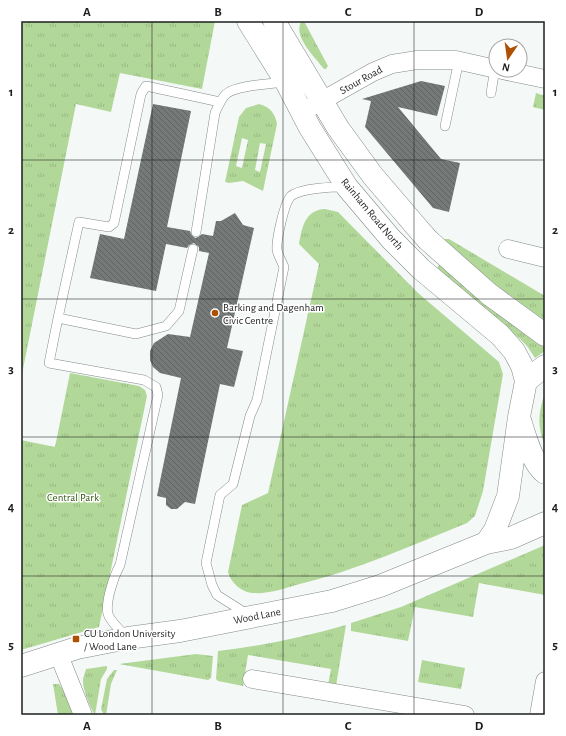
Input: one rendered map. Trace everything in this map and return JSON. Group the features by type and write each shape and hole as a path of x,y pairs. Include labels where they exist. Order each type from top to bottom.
{"main road":[{"name":"Rainham Road North","path":"248,21 286,82 302,112 347,187 391,239 421,269 500,335 514,351 522,366 526,381"},
{"path":"274,21 323,100 338,128 373,176 428,240 489,294 545,335"},
{"path":"486,543 495,530 508,496 526,381 545,366"},
{"path":"519,418 532,456 545,473"},
{"name":"Wood Lane","path":"21,666 77,648 128,638 180,631 332,601 380,586 486,543 511,538 545,523"}],"street":[{"name":"Stour Road","path":"302,112 373,72 392,64 417,60 459,60 488,67"},
{"name":"Stour Road","path":"528,75 545,79"},
{"path":"508,249 545,258"},
{"path":"58,653 83,715"},
{"path":"252,679 465,715"},
{"path":"539,715 545,681"}],"lane":[{"path":"445,126 459,60"},
{"path":"490,93 495,78"},
{"path":"196,232 215,113 220,102 227,93 236,89 246,86 286,82"},
{"path":"128,638 111,620 108,614 108,608 112,580 120,565 158,395 156,386 144,380 49,363 79,222 109,227 114,223 141,94 146,86 220,102"},
{"path":"253,617 218,594 212,585 206,563 220,494 233,484 250,416 257,400 284,267 277,249 280,224 287,203 291,196 309,190 324,187 347,187"},
{"path":"58,318 136,334 166,326 179,311 193,250"}],"green space":[{"path":"21,21 215,21 202,89 120,73 111,112 76,104 21,379"},
{"path":"301,22 305,23 328,66 326,69 324,69 315,59 302,40 299,28"},
{"path":"536,93 545,96 545,110 533,107"},
{"path":"259,104 266,107 275,117 277,124 263,191 243,181 229,183 225,182 239,117 246,108","holes":["242,138 248,140 242,168 236,166","260,143 266,144 260,172 255,170"]},
{"path":"325,209 338,212 418,293 499,362 503,374 483,491 475,516 467,523 340,573 275,591 250,593 238,587 229,576 228,572 242,505 268,493 319,264 299,244 300,238 303,226 309,216 313,212"},
{"path":"442,239 449,239 545,296 545,323 493,284"},
{"path":"442,262 545,348 545,351 535,358 520,339 436,269"},
{"name":"Central Park","path":"70,373 139,386 145,390 147,396 99,627 21,650 21,440 55,447"},
{"path":"545,394 545,445 542,439 539,420"},
{"path":"545,545 545,595 479,583 473,617 415,607 408,641 351,631 351,623 401,607"},
{"path":"346,625 336,686 328,685 331,669 248,655 243,686 218,681 216,679 218,651 282,641"},
{"path":"196,654 213,656 211,678 208,680 119,664"},
{"path":"422,660 465,668 461,689 418,682"},
{"path":"107,666 107,669 101,679 95,715 87,697 83,679 86,669"},
{"path":"114,670 117,670 111,684 106,715 104,715 101,709 107,679"},
{"path":"53,684 59,684 64,691 73,712 72,715 58,715"}],"building":[{"path":"421,81 445,86 437,116 398,107 441,159 460,163 449,212 433,208 365,127 371,101 362,99"},
{"name":"Barking and Dagenham Civic Centre","path":"153,104 191,111 167,227 190,231 195,238 202,234 213,236 216,221 221,221 235,213 243,225 254,228 227,348 243,351 234,387 220,384 195,504 185,502 177,509 171,509 166,505 166,498 157,496 181,378 160,373 153,367 150,360 150,351 154,343 168,334 190,337 209,253 199,251 199,247 194,243 189,245 187,248 166,244 156,291 90,278 100,234 124,239"}],"place":[{"name":"Barking and Dagenham Civic Centre","path":"215,313"},
{"name":"CU London University / Wood Lane","path":"76,639"}]}
